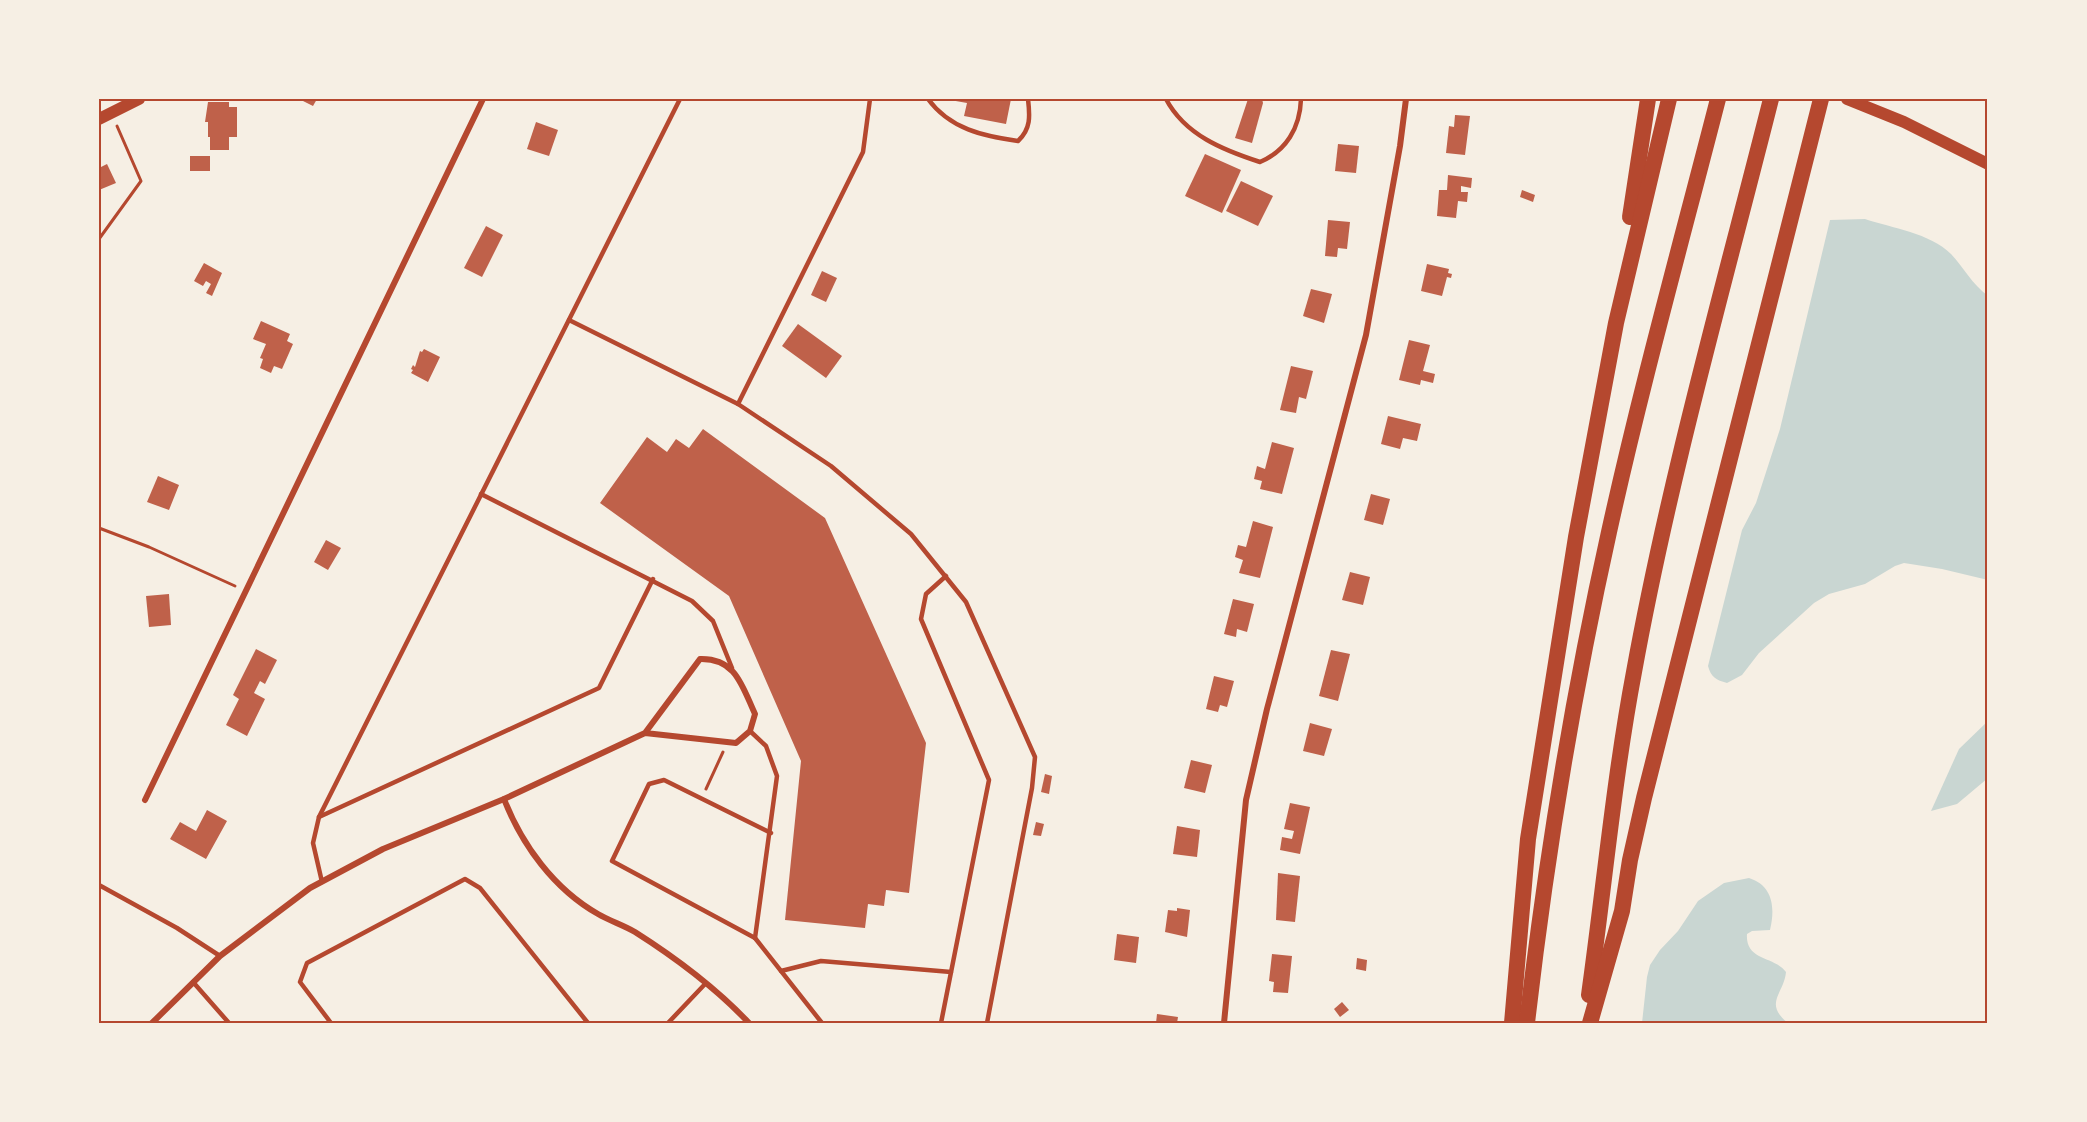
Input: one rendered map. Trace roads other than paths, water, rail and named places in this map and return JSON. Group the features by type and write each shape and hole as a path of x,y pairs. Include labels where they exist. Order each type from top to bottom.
{"highway":[{"path":"1512,1023 1528,839 1648,99"},
{"path":"1603,387 1669,99"},
{"path":"1527,1023 1564,770 1596,595 1624,469 1718,99"},
{"path":"1588,1023 1633,674 1643,623 1688,425 1771,99"},
{"path":"1588,1023 1622,911 1630,860 1644,798 1821,99"}],"main road":[{"path":"99,119 139,99"},
{"path":"1847,99 1934,136 1988,164"}],"street":[{"path":"145,800 483,99"},
{"path":"1224,1023 1246,800 1267,709 1366,335 1400,146 1406,99"},
{"path":"152,1023 220,956 322,882 383,849 504,799 645,733 700,659 717,659 732,668 755,714 750,731 736,743 645,733"},
{"path":"504,799 524,841 570,894 598,914 632,930 706,983 749,1023"}],"lane":[{"path":"322,882 313,843 319,818 680,99"},
{"path":"738,404 863,152 870,99"},
{"path":"928,99 952,122 977,135 1018,141 1025,134 1029,123 1028,99"},
{"path":"1166,99 1193,132 1222,149 1260,162 1275,156 1287,144 1295,127 1301,99"},
{"path":"569,320 738,404 831,466 911,534 966,602 1035,757 1032,788 987,1023"},
{"path":"481,494 653,579 692,601 713,621 732,668"},
{"path":"941,1023 989,780 921,619 927,594 946,576"},
{"path":"319,818 599,688 653,579"},
{"path":"750,731 766,746 777,776 755,938"},
{"path":"771,833 664,780 649,784 612,861 755,938 822,1023"},
{"path":"331,1023 300,982 308,963 465,879 480,888 588,1023"},
{"path":"99,885 177,928 220,956"},
{"path":"782,971 821,961 951,972"},
{"path":"193,982 230,1023"},
{"path":"669,1023 706,983"}]}
